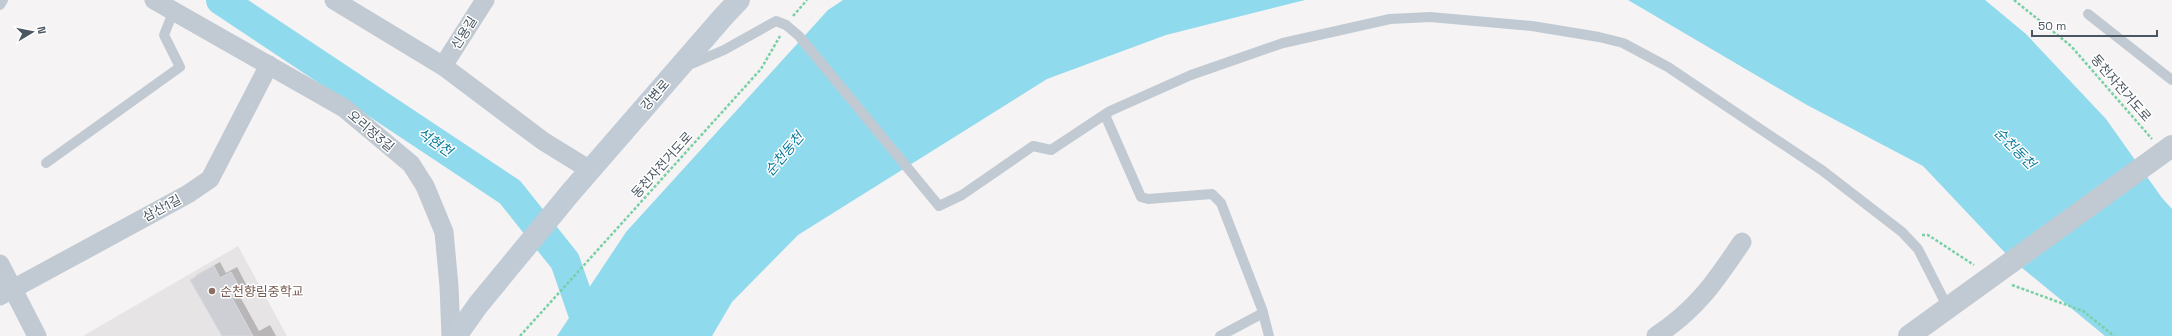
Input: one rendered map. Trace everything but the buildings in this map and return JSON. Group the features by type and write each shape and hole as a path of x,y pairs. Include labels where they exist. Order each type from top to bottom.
{"main road":[{"name":"강변로","path":"456,336 478,305 571,192 740,0"}],"street":[{"name":"오리정3길","path":"154,0 344,108 411,164 425,186 444,232 449,286 451,336"},
{"path":"334,0 443,66 543,141 590,170"},
{"name":"신용길","path":"443,66 485,0"},
{"name":"삼산1길","path":"6,293 188,194 210,178 269,65"},
{"path":"1909,336 1972,292 2164,145"},
{"path":"1656,336 1695,306 1711,288 1742,242"},
{"path":"0,264 6,293 37,336"}],"lane":[{"path":"0,5 3,0"},
{"path":"46,163 180,67 164,34 174,10"},
{"path":"2088,14 2172,80"},
{"path":"678,69 724,50 776,21 786,25 799,36 939,206 962,195 1033,146 1052,150 1105,115 1191,75 1283,43 1390,19 1430,17 1524,25 1599,37 1623,43 1668,67 1823,171 1902,232 1918,249 1948,308"},
{"path":"1105,115 1141,197 1148,199 1212,194 1221,203 1263,313 1269,336"},
{"path":"1220,336 1263,313"}],"path":[{"name":"동천자전거도로","path":"520,336 761,69 786,25 807,0"},
{"name":"동천자전거도로","path":"2014,0 2071,46 2164,145"}],"shaded area":[{"name":"순천향림중학교","path":"238,246 287,336 83,336"}],"water":[{"name":"순천동천","path":"843,0 1305,0 1166,35 1047,79 798,235 732,302 712,336 557,336 626,232 828,10"},
{"name":"순천동천","path":"1628,0 1985,0 2026,34 2106,119 2162,198 2172,209 2172,336 2105,336 2010,258 1923,166 1807,105"}],"waterway":[{"name":"석현천","path":"221,0 510,192 565,261 591,336"}],"place":[{"name":"순천향림중학교","path":"212,291"}]}
